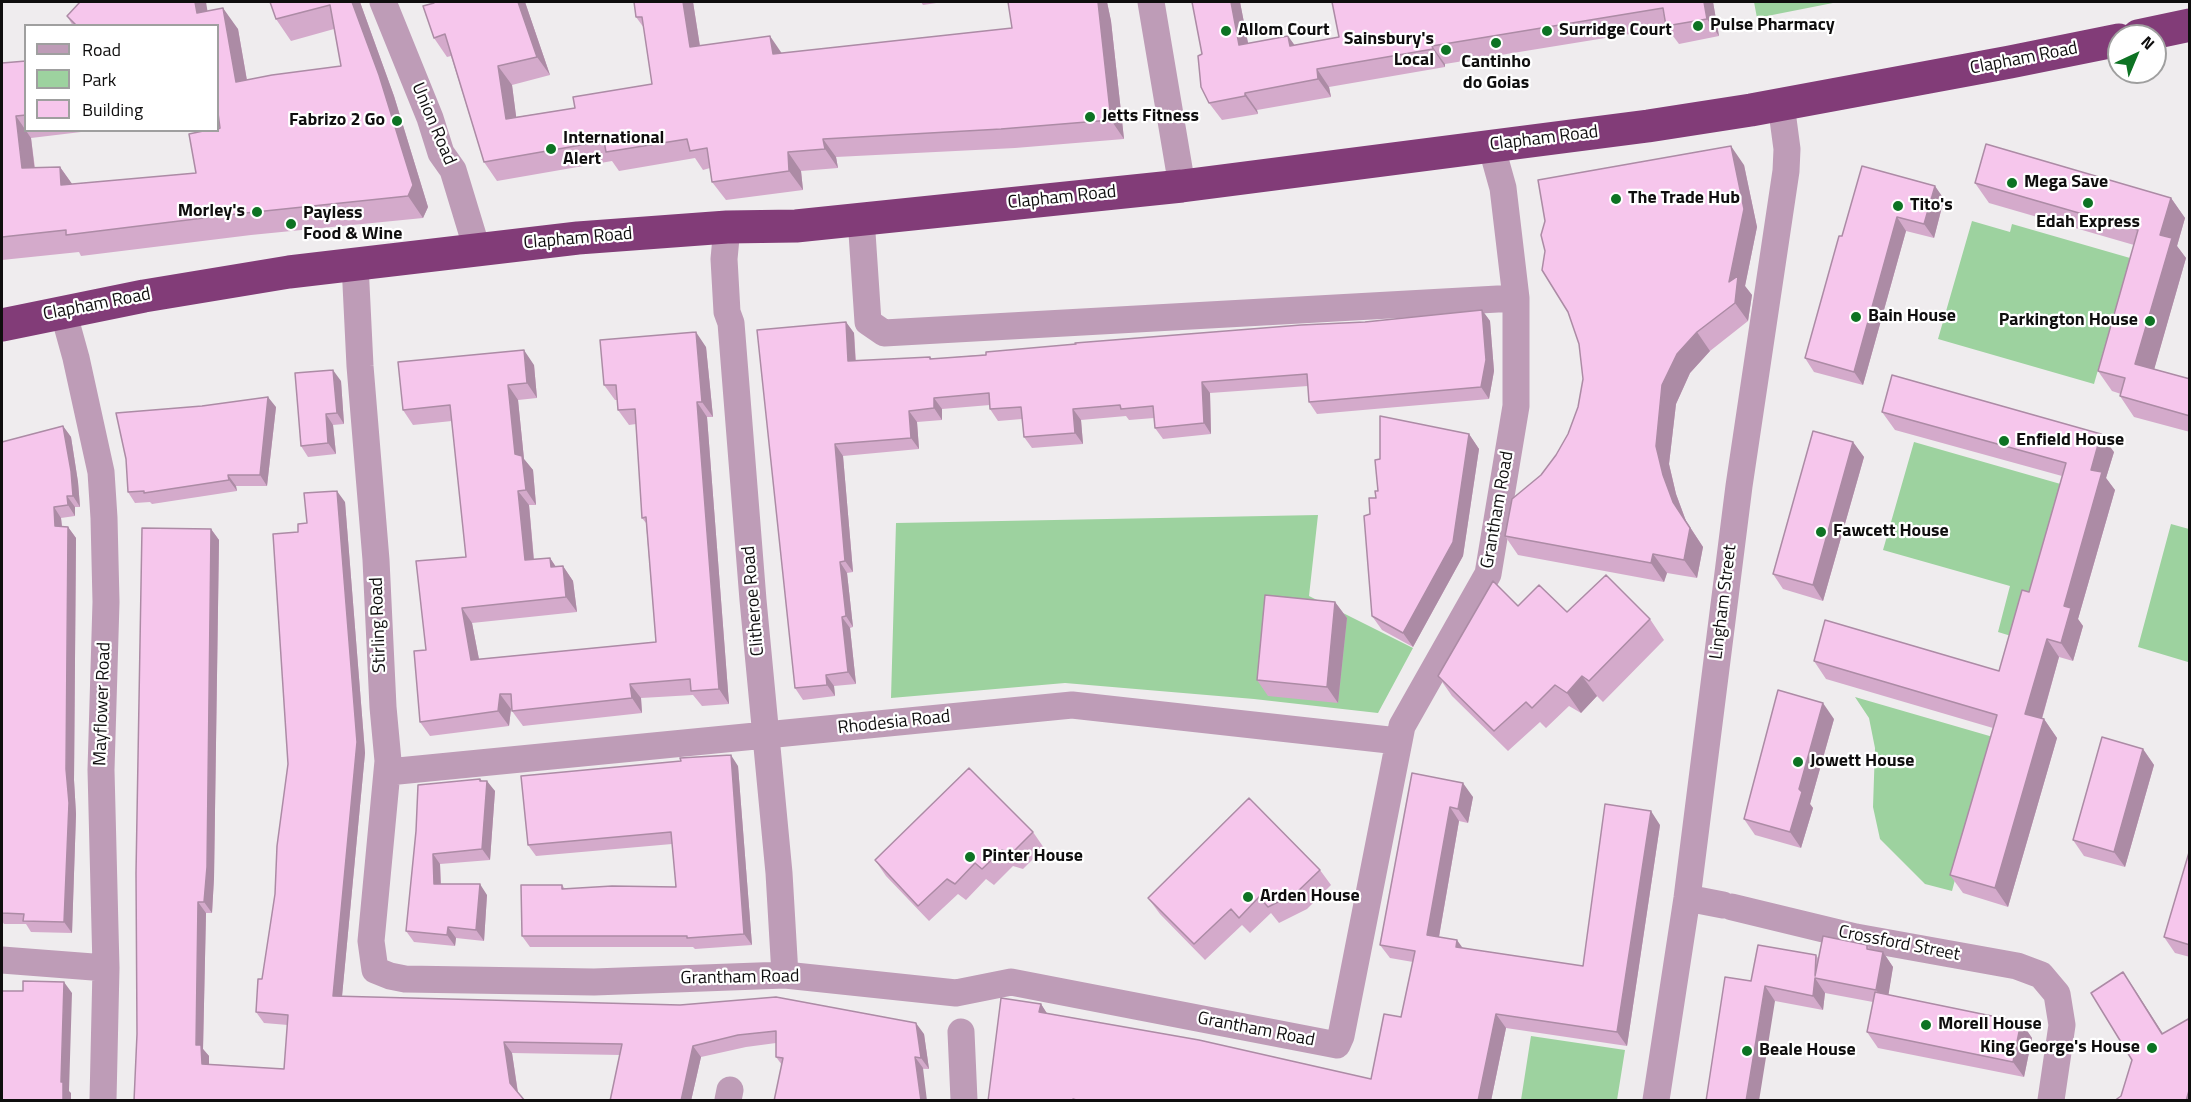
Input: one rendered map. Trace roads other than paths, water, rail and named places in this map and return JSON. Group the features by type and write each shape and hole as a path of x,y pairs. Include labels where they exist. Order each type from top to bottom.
{"highway":[{"path":"2167,30 2190,25"},
{"name":"Clapham Road","path":"2,325 63,311 250,278 477,249 578,238 727,227 796,226 1182,186 1648,126 1781,104 2107,42"}],"street":[{"name":"Union Road","path":"383,2 430,118 441,153 453,170 477,249"},
{"path":"1151,2 1182,186"},
{"name":"Lingham Street","path":"1656,1101 1687,898 1739,486 1786,171 1787,149 1781,104"},
{"name":"Grantham Road","path":"390,976 594,982 785,975 956,993 1011,982 1337,1046 1341,1036 1402,726 1488,574 1516,406 1516,298 1503,188 1491,145"},
{"path":"861,218 868,322 884,333 1516,298"},
{"name":"Clitheroe Road","path":"727,227 724,259 726,303 730,323 779,873 785,975"},
{"name":"Stirling Road","path":"355,264 388,772 371,941 375,970 390,976"},
{"name":"Mayflower Road","path":"63,311 76,358 101,472 105,518 106,602 101,770 106,968 103,1101"},
{"name":"Rhodesia Road","path":"388,772 1072,705 1398,741"},
{"name":"Crossford Street","path":"1687,898 1856,937 2017,966 2041,975 2057,994 2062,1025 2051,1101"},
{"path":"2,960 106,968"},
{"path":"961,1032 964,1101"}],"place":[{"name":"Pulse Pharmacy","path":"1698,26"},
{"name":"Allom Court","path":"1226,31"},
{"name":"Surridge Court","path":"1547,31"},
{"name":"Cantinho do Goias","path":"1496,43"},
{"name":"Sainsbury's Local","path":"1446,50"},
{"name":"Jetts Fitness","path":"1090,117"},
{"name":"Fabrizo 2 Go","path":"397,121"},
{"name":"International Alert","path":"551,149"},
{"name":"Mega Save","path":"2012,183"},
{"name":"The Trade Hub","path":"1616,199"},
{"name":"Edah Express","path":"2088,203"},
{"name":"Tito's","path":"1898,206"},
{"name":"Morley's","path":"257,212"},
{"name":"Payless Food & Wine","path":"291,224"},
{"name":"Bain House","path":"1856,317"},
{"name":"Parkington House","path":"2150,321"},
{"name":"Enfield House","path":"2004,441"},
{"name":"Fawcett House","path":"1821,532"},
{"name":"Jowett House","path":"1798,762"},
{"name":"Pinter House","path":"970,857"},
{"name":"Arden House","path":"1248,897"},
{"name":"Morell House","path":"1926,1025"},
{"name":"King George's House","path":"2152,1048"},
{"name":"Beale House","path":"1747,1051"}]}
